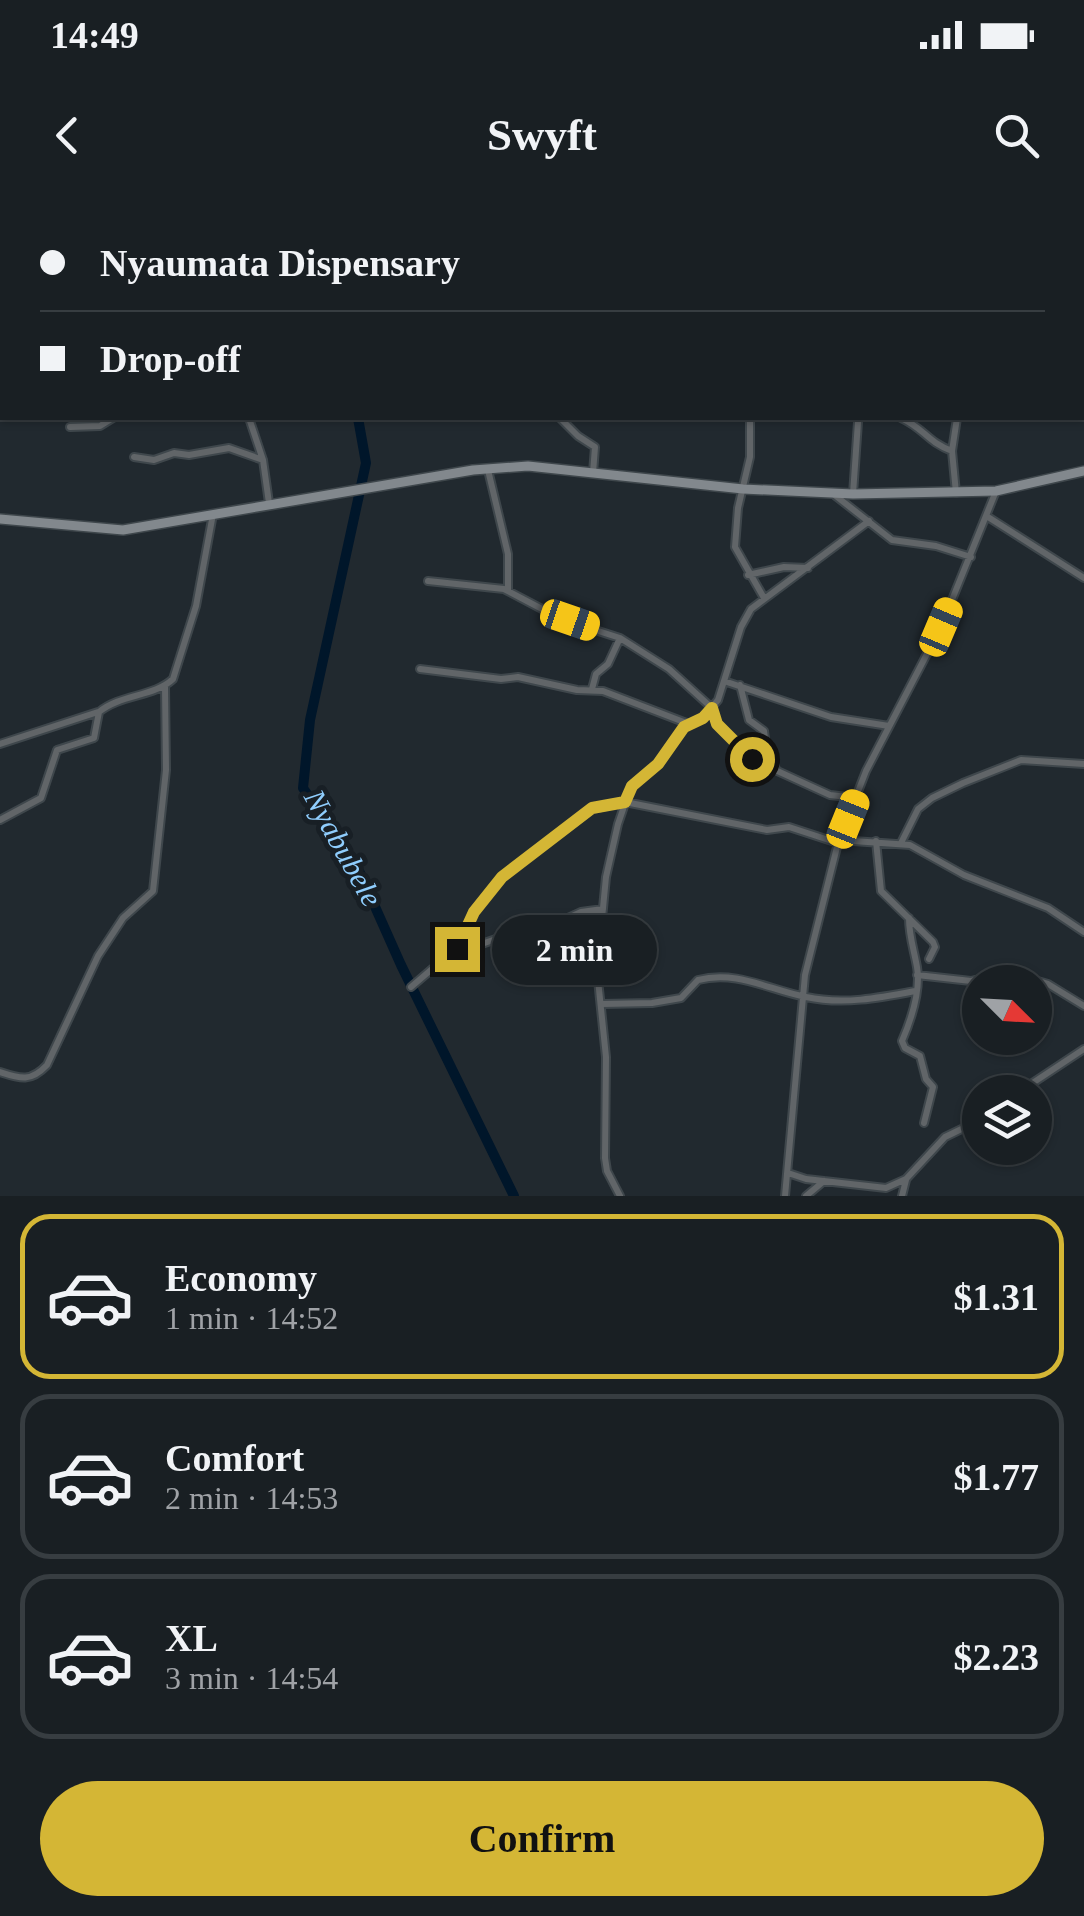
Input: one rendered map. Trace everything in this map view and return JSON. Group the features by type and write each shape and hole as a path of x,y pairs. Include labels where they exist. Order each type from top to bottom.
{"street":[{"path":"70,427 100,426 110,420"},
{"path":"250,420 263,460 268,502"},
{"path":"562,420 596,448 593,473"},
{"path":"750,420 751,445 736,518 735,547 764,598"},
{"path":"906,420 917,425 932,443 952,451"},
{"path":"956,493 952,451 957,420"},
{"path":"853,494 858,422"},
{"path":"134,457 154,460 174,453 228,448 263,460"},
{"path":"0,519 123,530 268,502 528,466 743,489 853,494 996,490 1084,471"},
{"path":"488,469 508,554 508,590"},
{"path":"786,1196 809,953 839,842 889,726 941,627 996,490"},
{"path":"832,493 879,532 902,544 936,546 971,557"},
{"path":"0,1072 24,1080 36,1077 47,1065 104,946 123,918 153,891 166,770 165,686 179,667 187,641 212,514"},
{"path":"988,517 1084,578"},
{"path":"620,1196 608,1175 605,1158 607,1118 597,970 611,854 625,802 632,786 658,764 688,724 703,718 718,700 745,617 764,598 869,522"},
{"path":"748,574 784,567 810,568"},
{"path":"428,582 508,590 561,619 620,638 669,668 712,708 717,724 746,754 830,796 856,798"},
{"path":"592,688 596,674 608,664 620,638"},
{"path":"420,670 518,678 577,690 592,688 646,704 688,724"},
{"path":"724,681 831,717 889,726"},
{"path":"740,684 749,720 764,731 776,770"},
{"path":"0,744 165,686"},
{"path":"0,820 41,798 57,750 94,738 100,712"},
{"path":"901,844 918,809 964,782 1021,760 1084,764"},
{"path":"411,987 460,946 474,912 502,877 592,808 625,802 767,830 790,827 839,842 914,846 964,875 1048,908 1084,932"},
{"path":"876,841 881,891 932,942 935,947 929,959"},
{"path":"460,946 471,948 603,908"},
{"path":"908,918 917,975 910,1023 902,1040 904,1048 920,1056 926,1079 933,1087 924,1123"},
{"path":"542,928 555,946 597,970"},
{"path":"917,975 970,981 1000,974 1017,975 1048,984 1084,1006"},
{"path":"602,1004 681,998 698,980 724,977 804,997 871,1001 915,991"},
{"path":"1045,1075 1084,1049"},
{"path":"788,1173 881,1188 906,1178 945,1137 962,1129"},
{"path":"902,1196 906,1178"},
{"path":"806,1196 824,1181"}],"waterway":[{"name":"Nyabubele","path":"358,420 366,463 310,720 303,788 360,873 514,1196"}],"route":[{"path":"457,949 474,912 502,877 592,808 625,802 639,777 658,764 684,727 703,718 712,708 717,724 752,759"}]}
